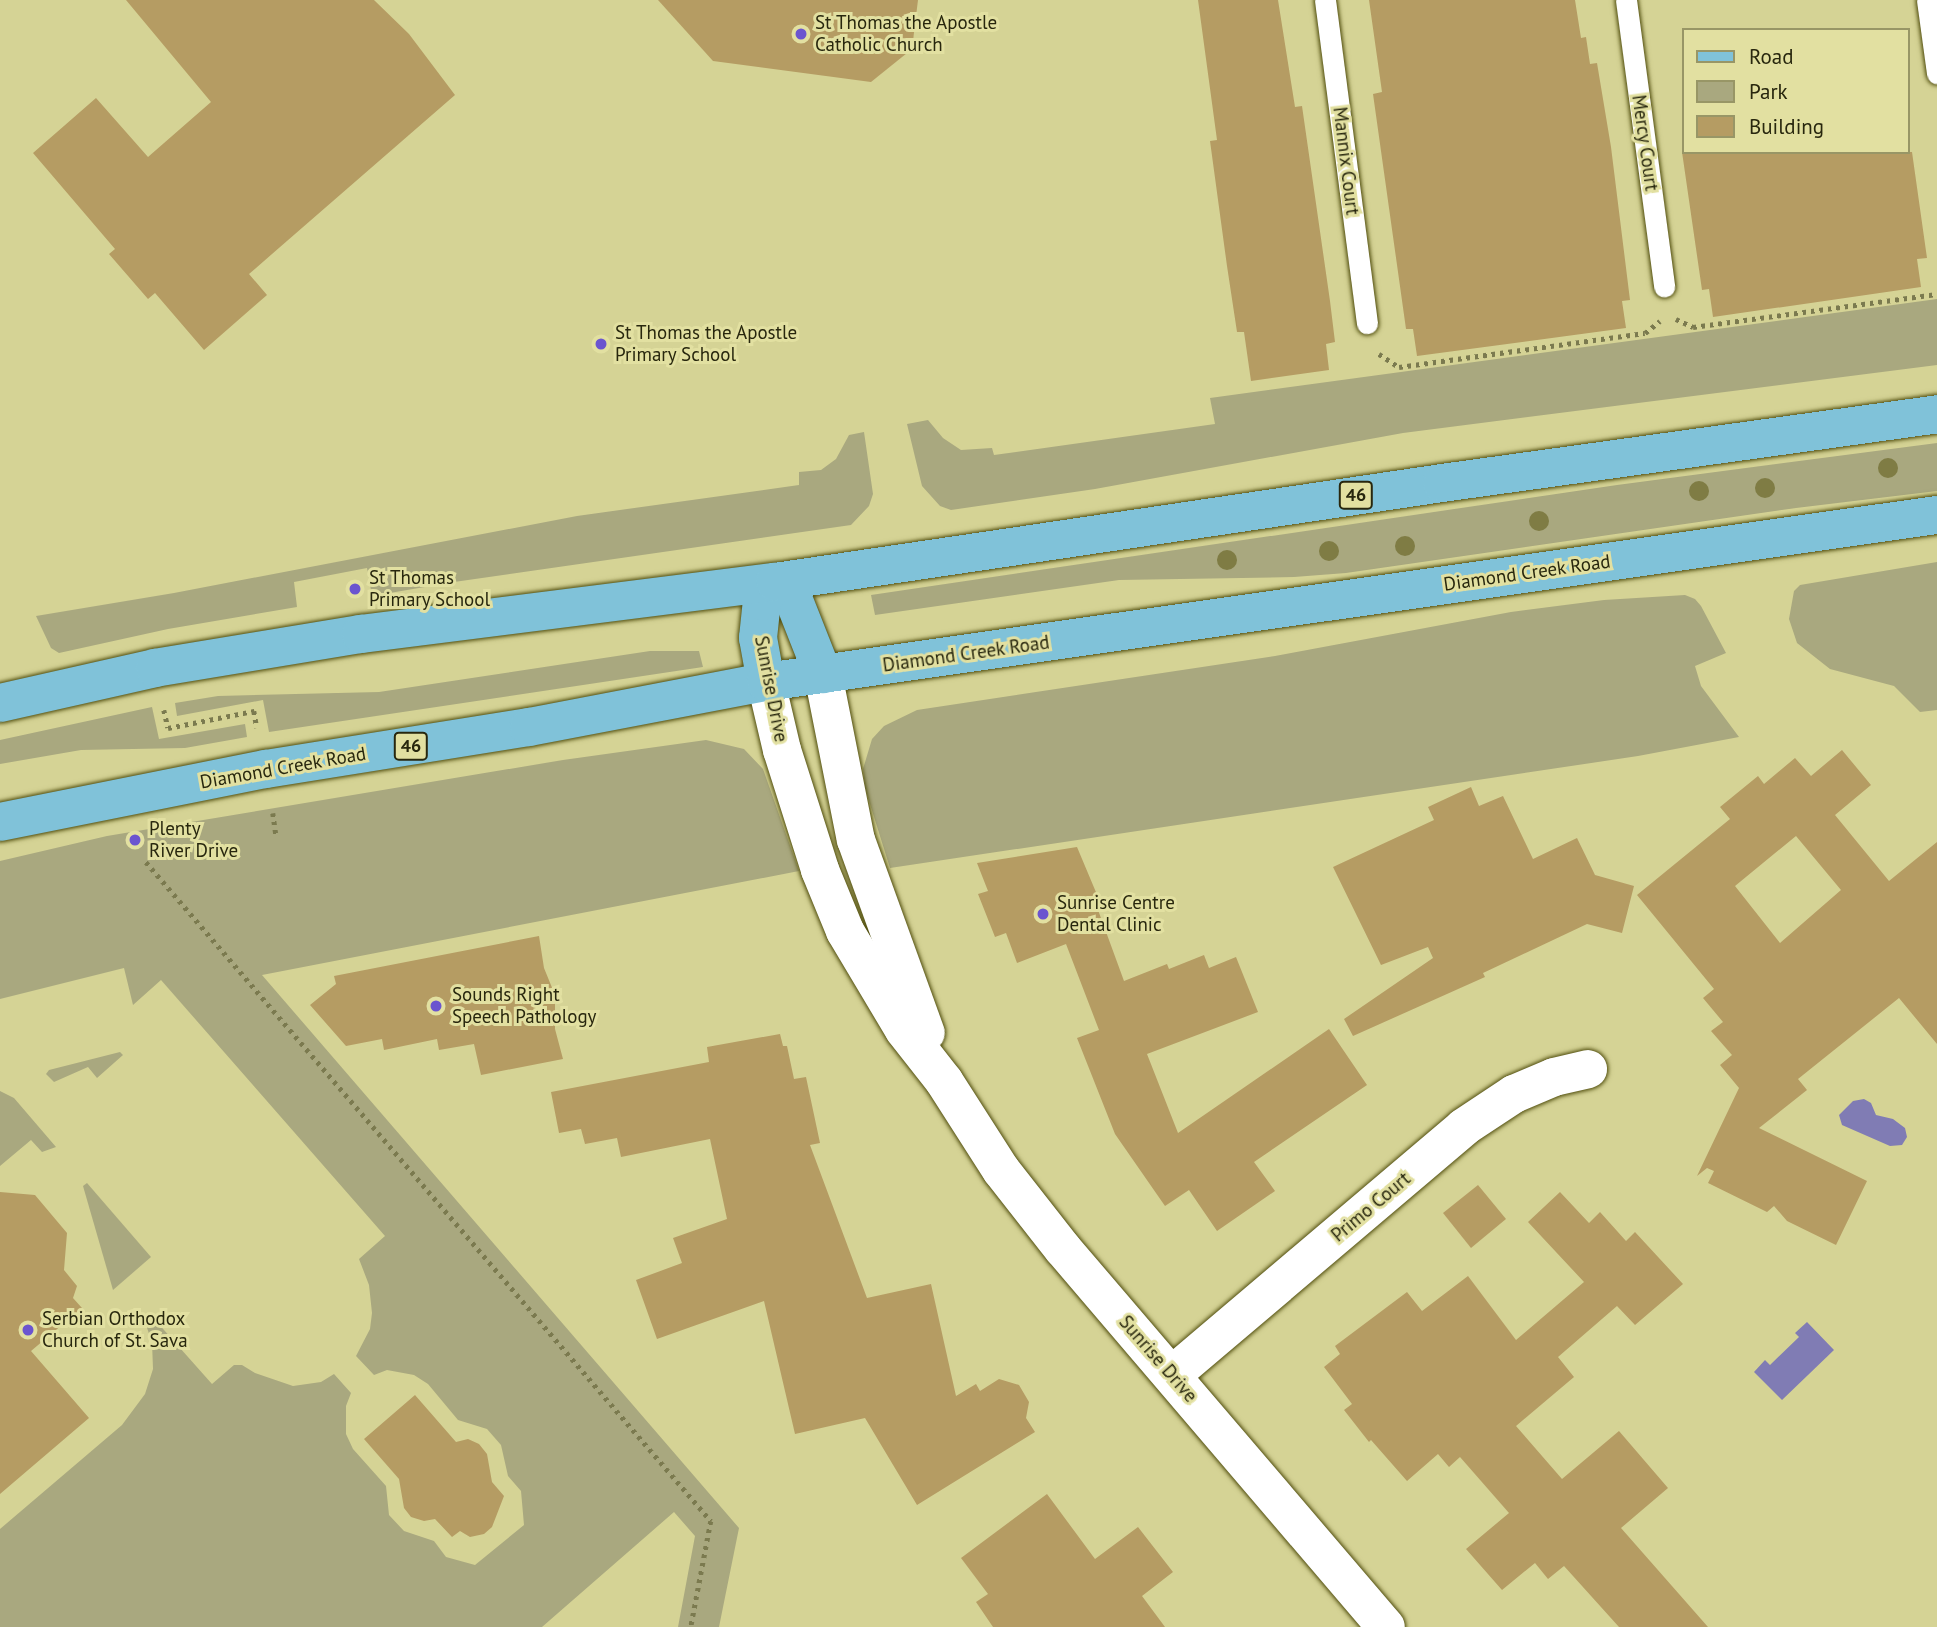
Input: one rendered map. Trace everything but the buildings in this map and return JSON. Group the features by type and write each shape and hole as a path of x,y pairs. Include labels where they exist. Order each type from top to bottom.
{"main road":[{"name":"46","path":"0,703 155,668 360,634 775,582 1442,483 1937,414"},
{"name":"Diamond Creek Road","path":"0,822 265,769 529,727 766,682 1937,515"},
{"name":"Sunrise Drive","path":"766,682 758,638 762,601 775,582 793,598 823,674"}],"street":[{"name":"Sunrise Drive","path":"823,674 856,840 944,1081"},
{"name":"Sunrise Drive","path":"766,682 803,821 820,870 849,936 904,1030 944,1081 1001,1171 1063,1249 1386,1627"},
{"path":"849,936 884,918"},
{"name":"Primo Court","path":"1172,1375 1464,1127 1514,1094 1554,1077 1588,1069"}],"lane":[{"name":"Mannix Court","path":"1325,0 1367,323"},
{"name":"Mercy Court","path":"1626,0 1664,286"},
{"path":"1927,0 1937,73"}],"path":[{"path":"1367,323 1372,350 1399,367 1645,333 1657,321 1679,319 1693,327 1937,294"},
{"path":"155,668 168,728 254,711 276,834"},
{"path":"146,862 712,1521 691,1627"}],"green space":[{"path":"1937,299 1937,365 1403,433 1095,489 951,510 940,506 922,486 907,424 928,420 943,438 961,450 992,448 994,455 1215,424 1210,398"},
{"path":"864,432 873,494 869,506 851,525 372,596 367,568 294,582 297,607 168,629 59,653 51,648 36,616 174,593 577,516 799,485 799,472 821,470 836,459 849,435"},
{"path":"1937,443 1937,491 1796,508 1346,573 1294,577 1119,580 875,615 871,595 1617,485"},
{"path":"1937,562 1937,710 1920,712 1894,686 1830,669 1797,643 1789,619 1794,591 1800,585"},
{"path":"1685,595 1695,599 1701,606 1726,653 1695,666 1701,686 1739,737 1638,756 890,868 865,788 863,769 872,739 884,726 917,710 1275,656 1511,612 1604,600"},
{"path":"650,651 699,651 703,667 269,732 263,700 177,716 175,703 218,696 379,692"},
{"path":"152,707 159,739 245,724 247,737 185,748 81,750 0,764 0,740"},
{"path":"706,740 744,749 763,769 799,871 262,975 739,1528 719,1627 678,1627 695,1536 674,1512 542,1627 0,1627 0,1529 122,1425 145,1394 153,1369 152,1342 146,1325 156,1321 212,1384 234,1365 242,1365 255,1373 293,1386 321,1382 334,1374 351,1393 346,1406 346,1434 353,1449 386,1486 389,1515 404,1531 434,1541 446,1557 475,1565 524,1525 521,1491 508,1476 501,1445 487,1429 458,1420 428,1384 414,1375 387,1370 374,1375 356,1356 370,1329 372,1313 369,1285 359,1259 385,1236 161,980 133,1005 124,968 0,999 0,861 107,836 563,760"},
{"path":"120,1052 123,1055 97,1078 88,1067 54,1082 46,1074 49,1070"},
{"path":"0,1091 14,1098 56,1147 42,1152 31,1140 0,1166"},
{"path":"87,1183 151,1257 113,1290 83,1186"}],"shaded area":[{"path":"1864,1099 1871,1103 1876,1115 1893,1119 1905,1128 1907,1137 1902,1145 1890,1146 1842,1125 1839,1115 1853,1101"},
{"path":"1807,1322 1834,1350 1782,1400 1754,1372 1765,1360 1770,1365 1799,1337 1795,1333"}],"place":[{"name":"St Thomas the Apostle Catholic Church","path":"801,34"},
{"name":"St Thomas the Apostle Primary School","path":"601,344"},
{"name":"St Thomas Primary School","path":"355,589"},
{"name":"Plenty River Drive","path":"135,840"},
{"name":"Sunrise Centre Dental Clinic","path":"1043,914"},
{"name":"Sounds Right Speech Pathology","path":"436,1006"},
{"name":"Serbian Orthodox Church of St. Sava","path":"28,1330"}]}
